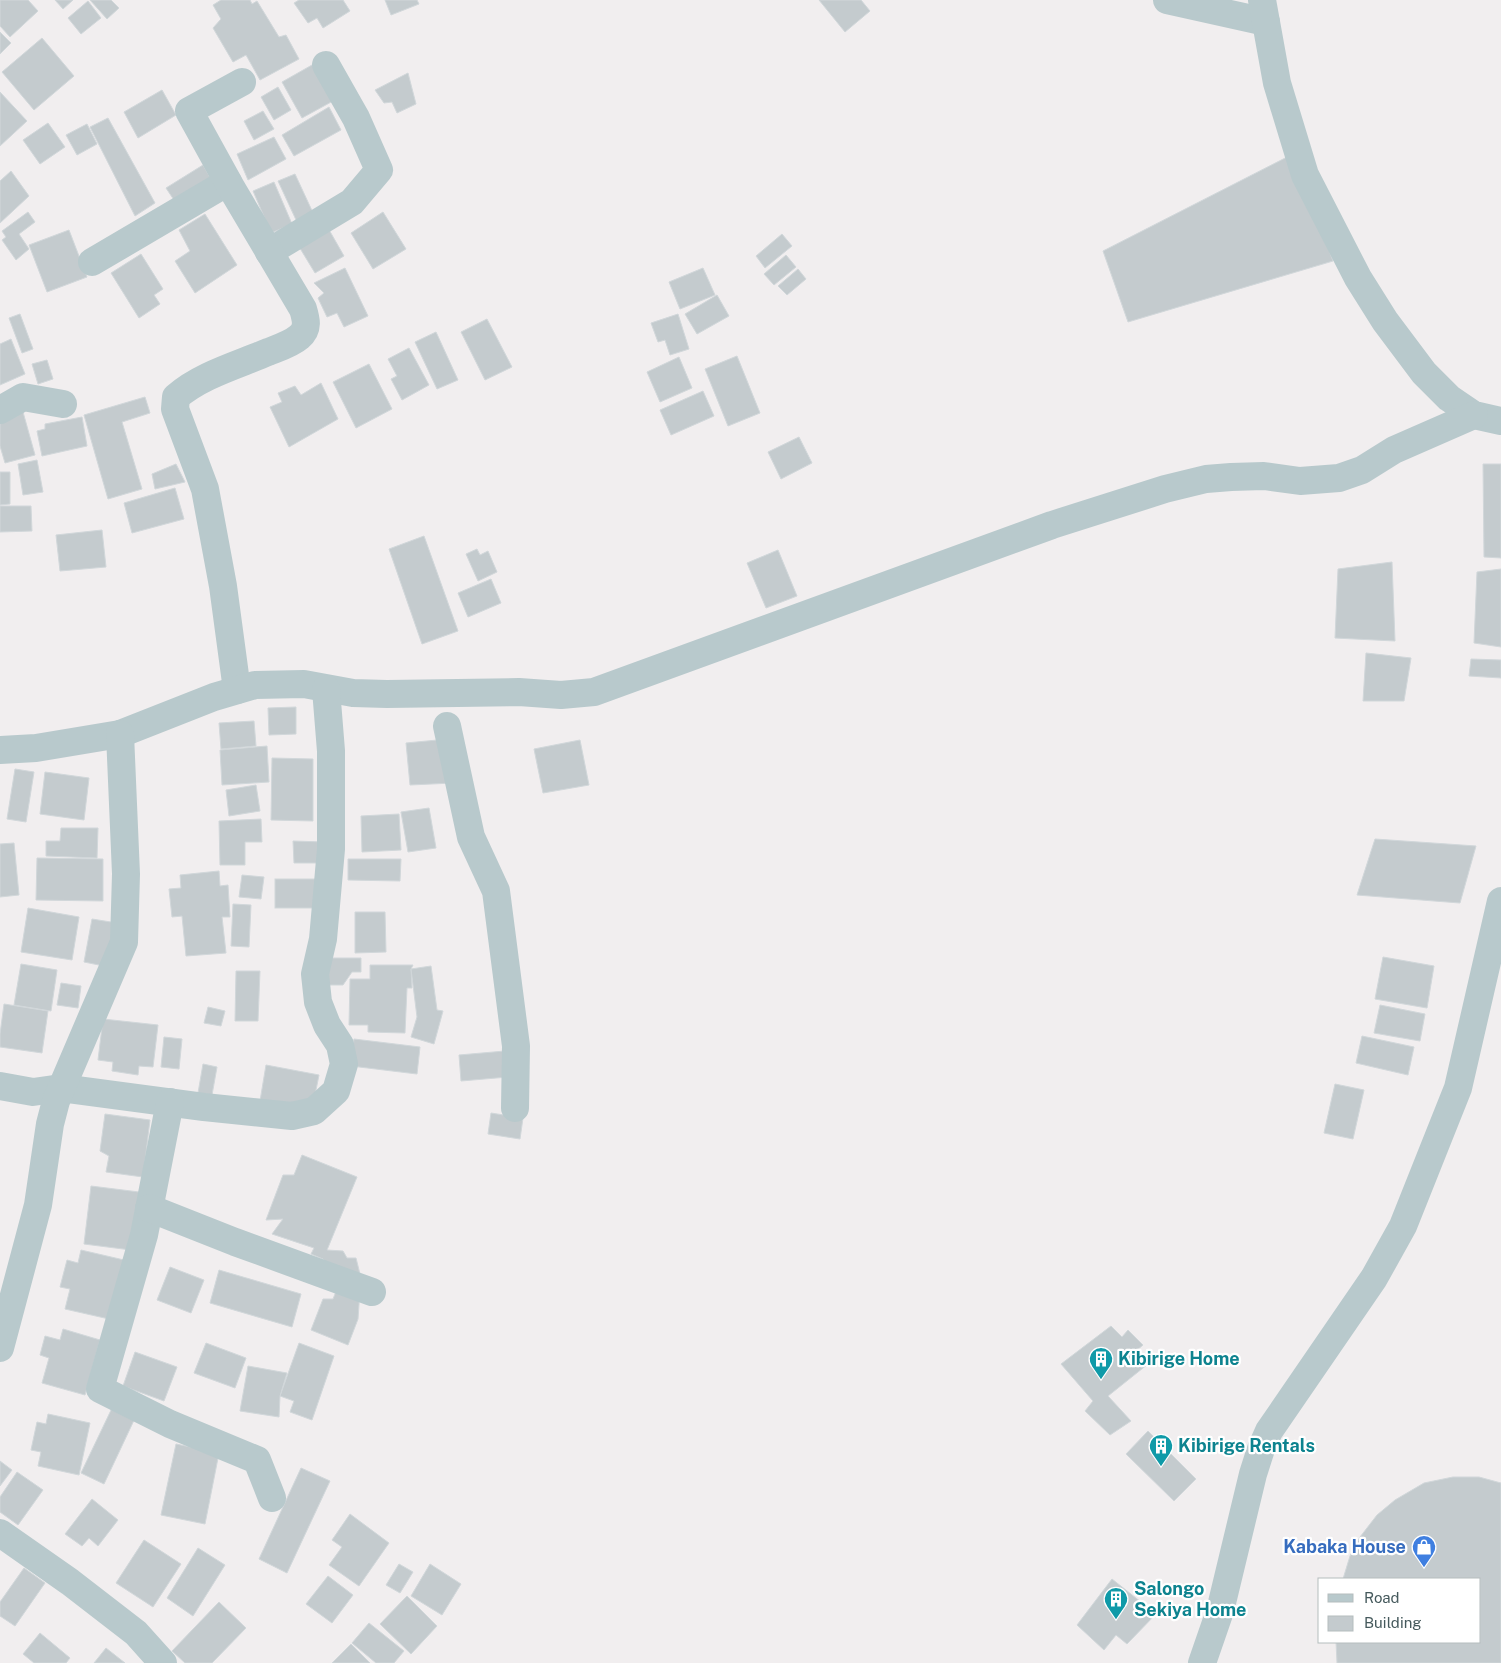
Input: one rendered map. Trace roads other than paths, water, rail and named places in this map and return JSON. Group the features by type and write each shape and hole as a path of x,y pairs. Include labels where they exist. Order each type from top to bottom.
{"street":[{"path":"1167,0 1264,11 1277,83 1305,176 1358,278 1385,321 1424,373 1449,398 1474,415 1501,421"},
{"path":"269,252 352,202 379,170 356,118 326,65"},
{"path":"238,690 224,586 205,489 175,409 175,402 176,397 201,380 285,345 300,336 306,326 303,309 228,182 189,111 242,82"},
{"path":"92,262 228,182"},
{"path":"0,410 23,398 63,404"},
{"path":"0,750 36,748 120,734 214,697 255,685 304,684 353,693 387,694 518,692 562,696 594,692 1052,525 1165,489 1206,480 1232,477 1264,476 1300,481 1340,478 1362,470 1394,450 1474,415"},
{"path":"0,1086 33,1092 62,1088 292,1116 314,1111 336,1091 344,1064 340,1045 327,1025 318,1002 315,974 323,939 331,849 331,752 326,688"},
{"path":"447,726 471,837 496,891 516,1046 515,1108"},
{"path":"0,1348 38,1205 50,1124 56,1101 124,942 126,874 120,734"},
{"path":"1202,1663 1220,1611 1253,1474 1261,1449 1270,1431 1374,1278 1403,1226 1458,1088 1501,901"},
{"path":"170,1102 144,1235 100,1389 170,1424 257,1460 272,1498"},
{"path":"149,1208 235,1242 372,1292"},
{"path":"0,1533 70,1582 136,1633 163,1663"}],"place":[{"name":"Kibirige Home","path":"1101,1380"},
{"name":"Kibirige Rentals","path":"1161,1467"},
{"name":"Kabaka House","path":"1424,1568"},
{"name":"Salongo Sekiya Home","path":"1116,1620"}]}
